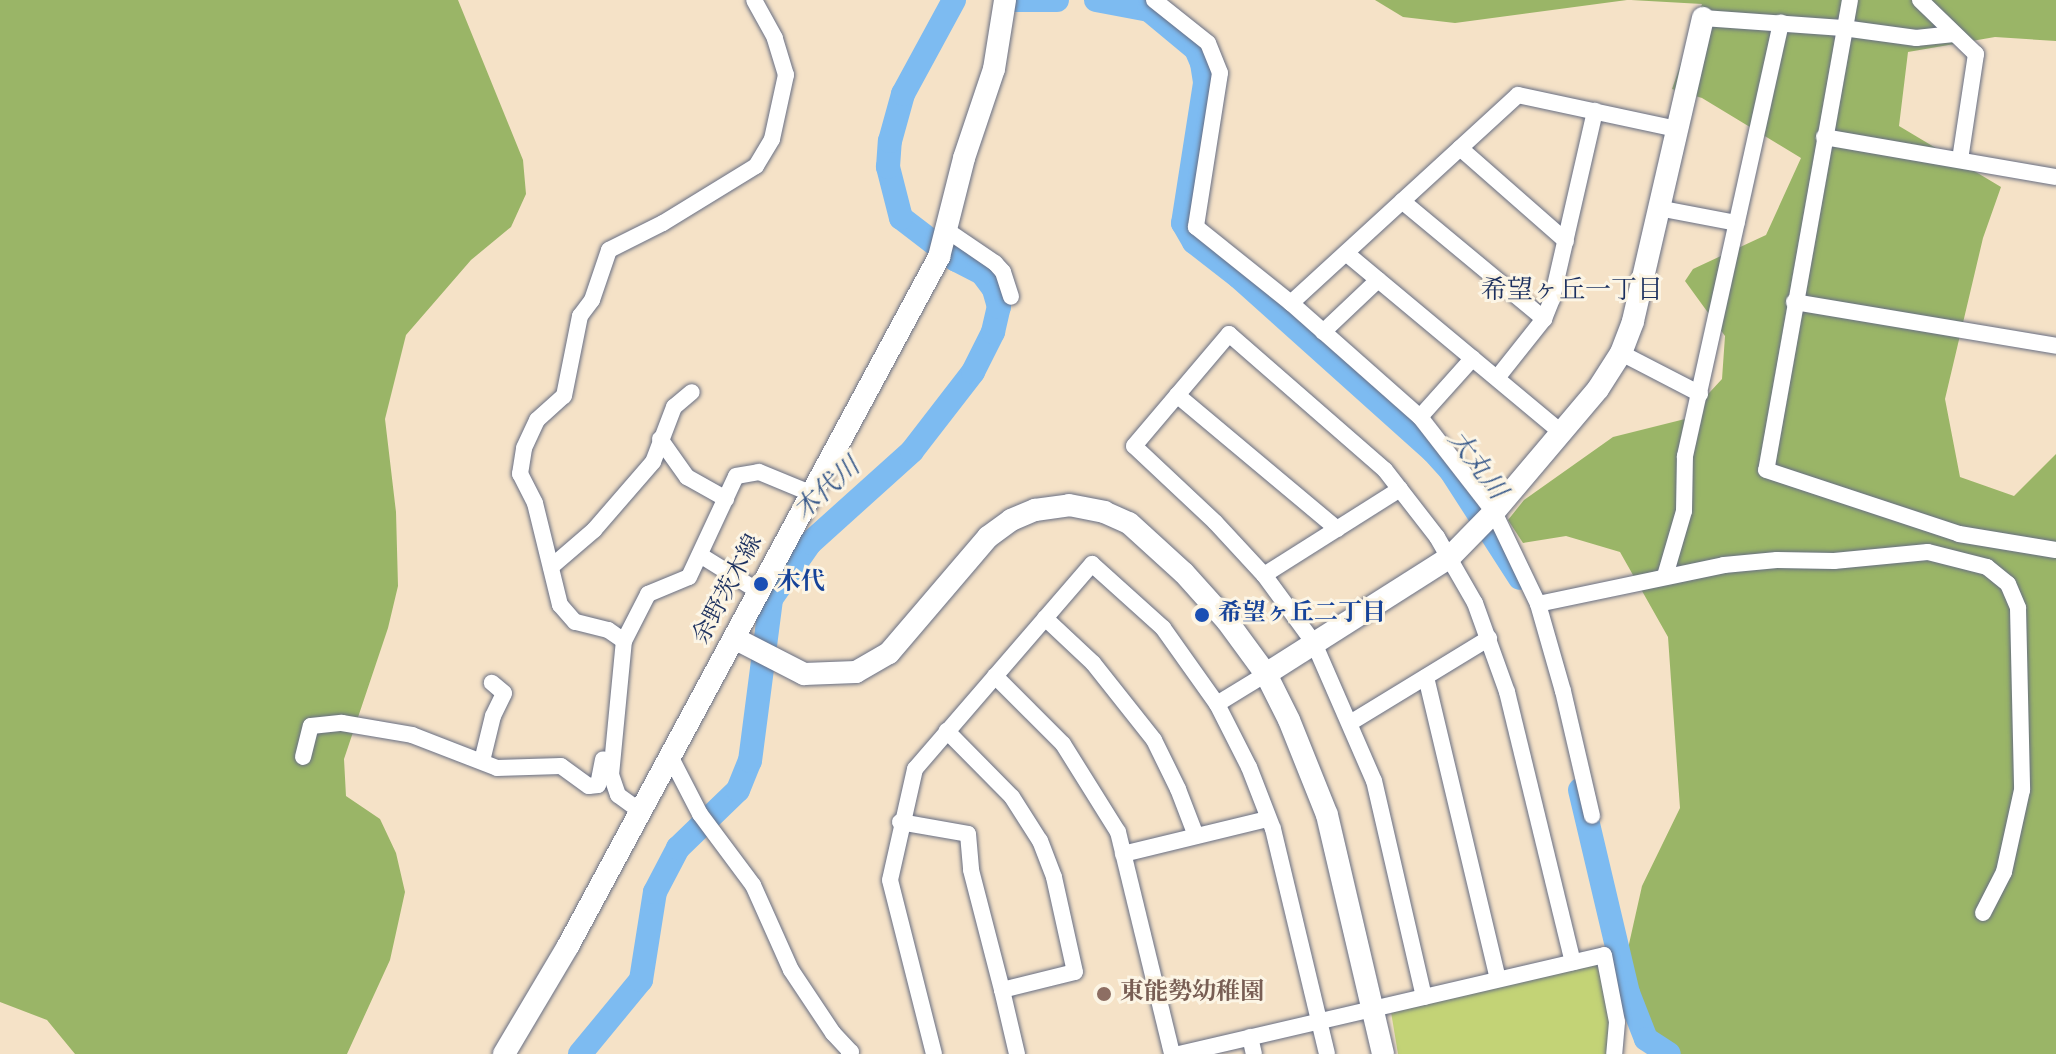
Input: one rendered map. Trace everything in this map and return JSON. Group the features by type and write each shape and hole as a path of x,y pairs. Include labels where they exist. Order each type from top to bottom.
{"street":[{"path":"624,641 608,630 575,622 560,605 535,503 520,474 524,448 537,420 564,396 580,316 592,300 609,250 663,223 756,166 772,139 786,75 775,38 754,0"},
{"path":"1154,0 1208,43 1220,73 1196,227 1291,303 1420,417 1488,519 1538,604 1563,691 1592,816"},
{"path":"1850,0 1766,470 1959,534 2056,550"},
{"path":"1920,0 1976,54 1960,160"},
{"name":"余野茨木線","path":"504,1054 669,754 738,640 758,591 944,242 964,158 994,69 1005,2"},
{"path":"1217,704 1449,558 1488,519 1598,389 1621,353 1633,321 1703,18 1843,28 1916,38 1954,34"},
{"path":"1665,576 1684,511 1685,456 1781,23"},
{"path":"1291,303 1518,95 1676,129"},
{"path":"1497,378 1544,319 1566,241 1595,111"},
{"path":"1824,137 2056,177"},
{"path":"1460,148 1566,241"},
{"path":"1402,201 1544,319"},
{"path":"1658,208 1737,223"},
{"path":"944,242 995,263 1003,272 1011,297"},
{"path":"1346,253 1561,432"},
{"path":"1323,332 1378,280"},
{"path":"1794,302 2056,346"},
{"path":"1424,997 1378,796 1314,643 1264,575 1215,522 1134,446 1229,334 1385,470 1449,558 1475,603 1507,692 1573,962"},
{"path":"1621,353 1700,394"},
{"path":"1420,417 1473,358"},
{"path":"551,567 594,530 653,462 674,407 692,392"},
{"path":"1177,395 1337,529"},
{"path":"660,439 687,477 726,499"},
{"path":"640,811 618,795 611,775 624,641 648,594 689,577 736,476 746,471 759,472 810,493"},
{"path":"1264,575 1400,489"},
{"path":"738,640 804,674 856,672 875,662 904,637 988,537 1011,520 1035,510 1069,505 1104,512 1129,523 1184,573 1266,674 1313,773 1327,815 1383,1054"},
{"path":"1538,604 1665,576 1777,560 1834,561 1928,552 1987,567 2008,584 2018,608 2022,790 2004,872 1983,913"},
{"path":"700,555 758,591"},
{"path":"934,1054 890,880 900,822 915,769 1092,564 1163,628 1217,704 1249,767 1268,819 1327,1054"},
{"path":"1045,618 1093,663 1154,740 1196,836"},
{"path":"1350,723 1489,638"},
{"path":"995,676 1063,744 1118,832 1172,1054"},
{"path":"1426,677 1498,979"},
{"path":"482,761 493,716 504,693 492,683"},
{"path":"303,757 311,726 342,723 412,735 497,768 561,766 594,786 598,785 603,758 613,735"},
{"path":"947,731 1012,797 1040,841 1054,877 1075,972 1002,990"},
{"path":"669,754 707,824 753,885 791,970 833,1033 851,1052 849,1054"},
{"path":"1123,854 1268,819"},
{"path":"900,822 968,834 971,870 1017,1054"},
{"path":"1179,1054 1252,1046 1319,1021 1604,955 1617,1022 1614,1054"}],"green space":[{"path":"0,0 458,0 523,160 526,194 511,227 471,260 406,335 385,419 396,512 398,586 388,628 344,759 346,796 380,819 396,853 405,892 390,960 347,1054 75,1054 47,1020 0,1002"},
{"path":"1375,0 1627,0 1455,23 1403,17"},
{"path":"1631,0 2056,0 2056,41 1995,37 1908,52 1899,126 2001,187 1983,238 1945,399 1960,477 2014,496 2056,454 2056,1054 1668,1054 1616,1002 1642,886 1680,808 1668,637 1620,552 1566,536 1523,543 1508,520 1524,500 1613,437 1685,419 1722,379 1725,336 1685,281 1693,269 1766,235 1801,158 1702,98 1672,89 1702,4"},
{"path":"1596,961 1612,1021 1606,1054 1398,1054 1391,1012"}],"waterway":[{"name":"木代川","path":"580,1054 641,980 655,892 678,848 738,790 750,761 771,599 810,543 912,451 973,372 993,332 999,307 994,289 982,273 956,260 901,218 888,167 890,141 903,94 954,0"},
{"name":"大丸川","path":"1012,0 1057,0"},
{"name":"大丸川","path":"1096,0 1149,10 1196,49 1202,63 1205,83 1183,223 1194,242 1239,277 1433,451 1451,471 1520,578"},
{"name":"大丸川","path":"1580,790 1628,993 1646,1039 1669,1054"}],"place":[{"name":"木代","path":"761,584"},
{"name":"希望ヶ丘二丁目","path":"1202,615"},
{"name":"東能勢幼稚園","path":"1104,994"}],"district":[{"name":"希望ヶ丘一丁目","path":"1572,292"}]}
